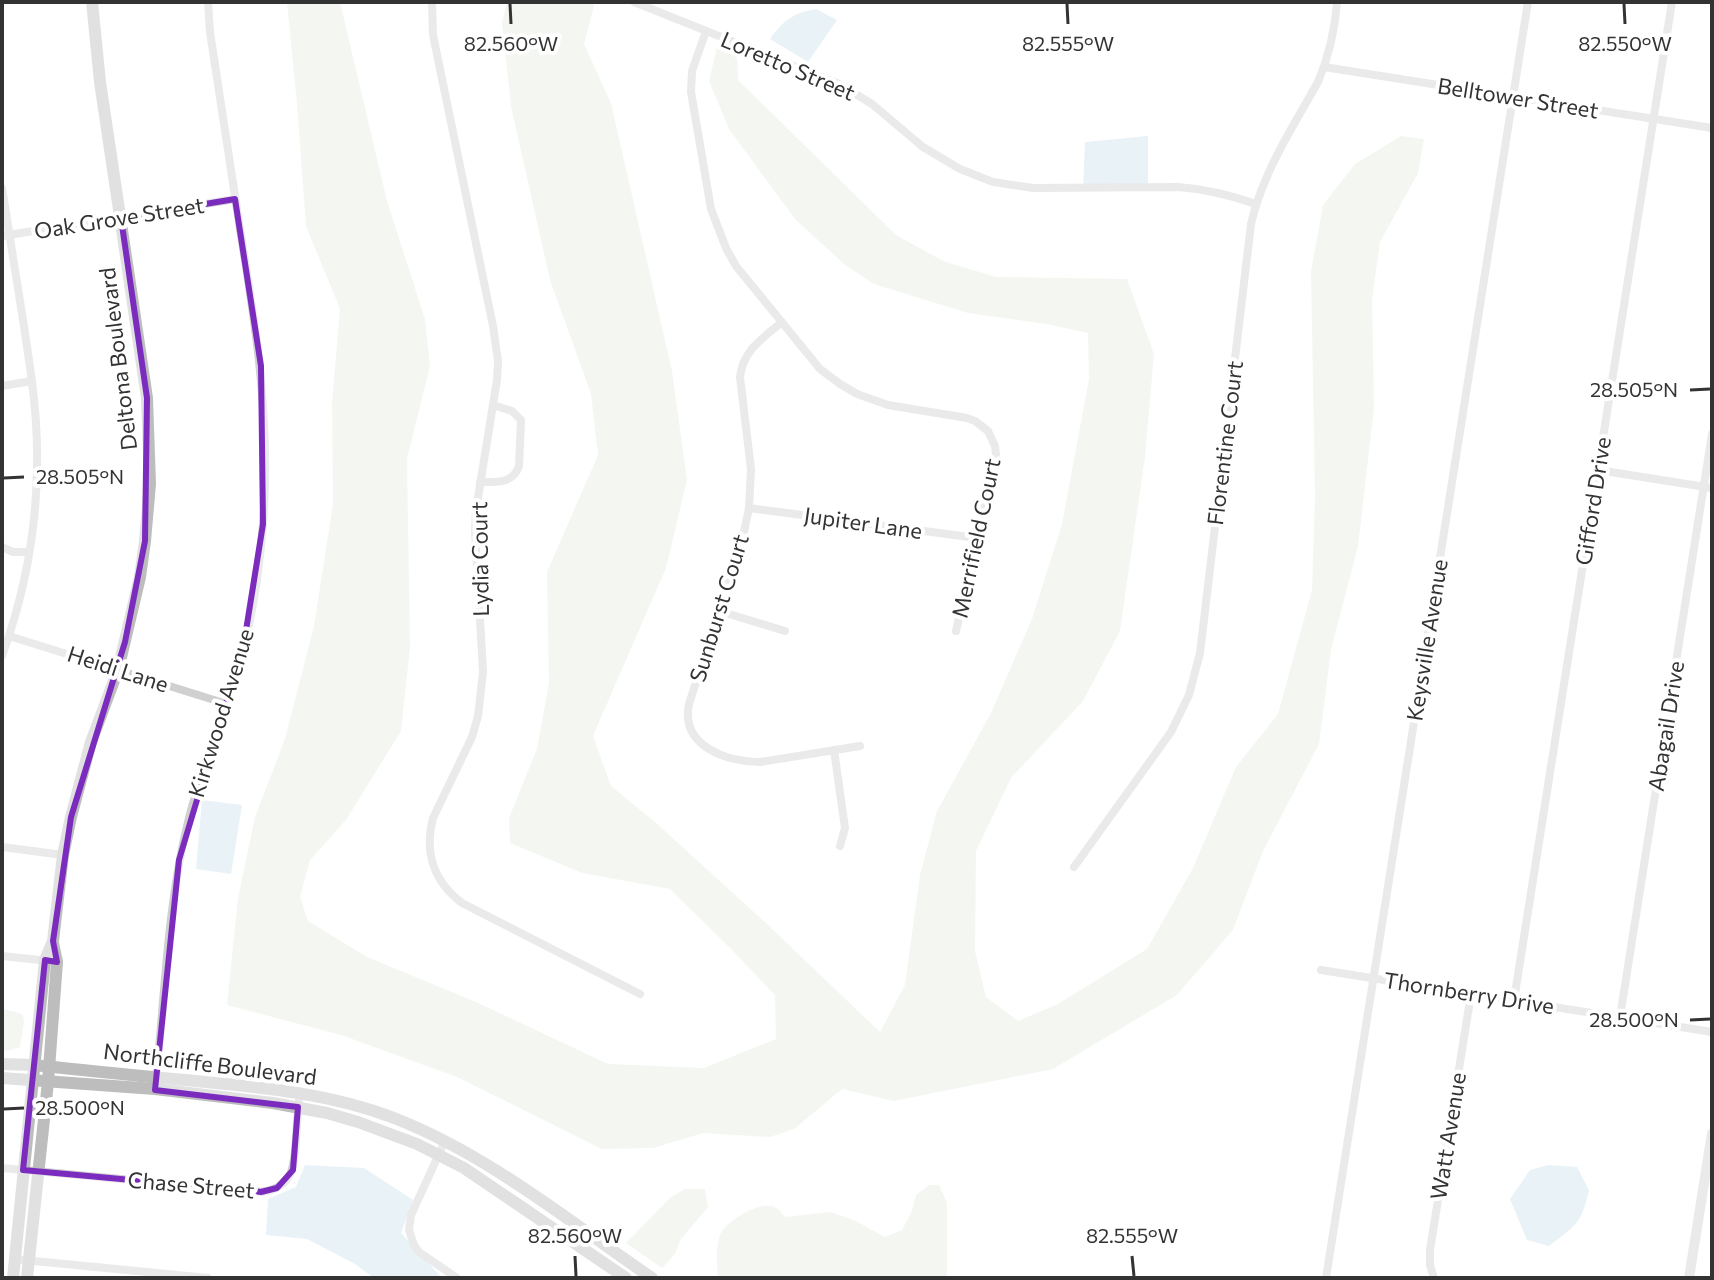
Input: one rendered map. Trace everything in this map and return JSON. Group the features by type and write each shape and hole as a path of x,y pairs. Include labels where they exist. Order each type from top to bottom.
{"main road":[{"name":"Deltona Boulevard","path":"13,1278 32,1080 51,961 63,855 80,778 118,670 140,577 148,515 147,398 100,82 92,2"},
{"name":"Deltona Boulevard","path":"27,1278 48,1082 51,961"},
{"name":"Northcliffe Boulevard","path":"2,1064 48,1066 298,1107 358,1122 438,1154 490,1184 626,1278"},
{"name":"Northcliffe Boulevard","path":"2,1078 300,1092 362,1107 445,1141 498,1172 652,1278"}],"street":[{"name":"Kirkwood Avenue","path":"155,1084 167,942 179,860 200,779 227,704 244,643 253,603 263,524 266,444 261,366 208,2"},
{"name":"Lydia Court","path":"432,2 433,35 496,343 497,380 475,531 483,662 481,694 472,737 433,818 429,843 433,866 444,887 462,903 640,994"},
{"name":"Loretto Street","path":"634,2 646,4 848,89 872,104 941,159 993,182 1033,188 1198,188 1256,204"},
{"name":"Florentine Court","path":"1074,867 1171,732 1196,673 1251,224 1270,166 1324,67 1335,27 1337,2"},
{"name":"Keysville Avenue","path":"1326,1278 1528,2"},
{"name":"Gifford Drive","path":"1514,1000 1672,2"},
{"name":"Merrifield Court","path":"706,31 692,71 691,92 711,209 736,266 820,369 840,384 888,405 967,418 982,425 992,438 996,454 956,631"},
{"name":"Belltower Street","path":"1324,67 1712,128"},
{"path":"2,188 6,236 32,381 37,451 34,520 29,552 20,599 2,656"},
{"name":"Oak Grove Street","path":"6,236 235,199"},
{"name":"Sunburst Court","path":"782,322 750,350 741,368 751,469 749,508 688,710 689,725 700,743 724,756 748,762 860,746"},
{"path":"2,386 32,381"},
{"path":"480,482 508,480 519,466 521,420 512,411 493,405"},
{"name":"Abagail Drive","path":"1620,1017 1708,487 1712,434"},
{"path":"1598,470 1708,487"},
{"name":"Jupiter Lane","path":"749,508 977,538"},
{"path":"2,547 13,552 29,552"},
{"path":"719,611 785,631"},
{"name":"Heidi Lane","path":"9,636 227,704"},
{"path":"834,750 844,818 840,846"},
{"path":"2,847 63,855"},
{"path":"2,956 51,961"},
{"name":"Thornberry Drive","path":"1321,970 1712,1032"},
{"name":"Watt Avenue","path":"1434,1278 1430,1250 1471,994"},
{"name":"Chase Street","path":"2,1168 269,1191 285,1182 293,1170 300,1092"},
{"path":"1689,1278 1712,1133"},
{"path":"445,1141 411,1215 409,1230 419,1252 457,1278"},
{"path":"14,1259 208,1278"}],"highlighted area":[{"path":"235,199 261,366 263,524 244,643 179,860 155,1090 298,1107 293,1170 277,1188 261,1192 23,1170 45,960 57,962 53,941 71,817 125,642 145,541 147,398 121,218"}],"shaded area":[{"path":"287,2 340,2 387,201 425,319 430,366 407,459 410,647 401,731 346,820 310,860 300,897 308,921 367,957 476,1002 608,1064 704,1068 776,1039 775,995 670,889 582,873 510,843 509,818 537,749 549,683 547,572 598,455 591,394 550,280 511,106 502,23 507,2 595,2 584,44 611,103 672,371 687,480 666,568 593,736 611,786 767,924 880,1032 905,985 920,875 937,811 991,713 1032,619 1062,524 1089,379 1088,333 968,313 874,284 845,265 795,219 729,129 709,81 717,47 737,53 738,80 896,235 943,261 996,277 1127,279 1154,354 1145,457 1120,631 1083,701 1011,778 976,851 975,951 986,997 1018,1021 1058,1004 1147,949 1193,868 1236,767 1278,714 1312,590 1315,495 1311,272 1323,205 1355,164 1401,136 1424,139 1418,173 1380,242 1372,300 1374,408 1358,546 1331,650 1319,744 1263,851 1233,930 1177,995 1053,1069 894,1101 842,1089 794,1129 770,1137 703,1133 653,1148 602,1149 457,1077 341,1035 227,1005 238,898 255,817 285,739 314,626 333,504 332,403 340,309 306,226"},
{"path":"2,1009 20,1013 24,1022 20,1047 7,1051 2,1050"},
{"path":"929,1185 939,1185 947,1203 947,1278 718,1278 717,1249 721,1233 738,1217 754,1209 770,1206 785,1217 830,1212 854,1220 885,1237 902,1230 916,1195"},
{"path":"685,1189 705,1189 708,1207 662,1268 626,1243 671,1197"}],"water":[{"path":"816,9 837,20 808,62 770,39 790,18"},
{"path":"1148,136 1148,186 1083,189 1085,142"},
{"path":"202,800 242,805 231,874 196,869"},
{"path":"305,1165 364,1168 413,1200 401,1233 442,1278 374,1278 355,1264 307,1239 266,1235 268,1199 296,1187"},
{"path":"1548,1165 1577,1167 1589,1190 1576,1223 1549,1246 1527,1240 1510,1199 1530,1170"}]}
